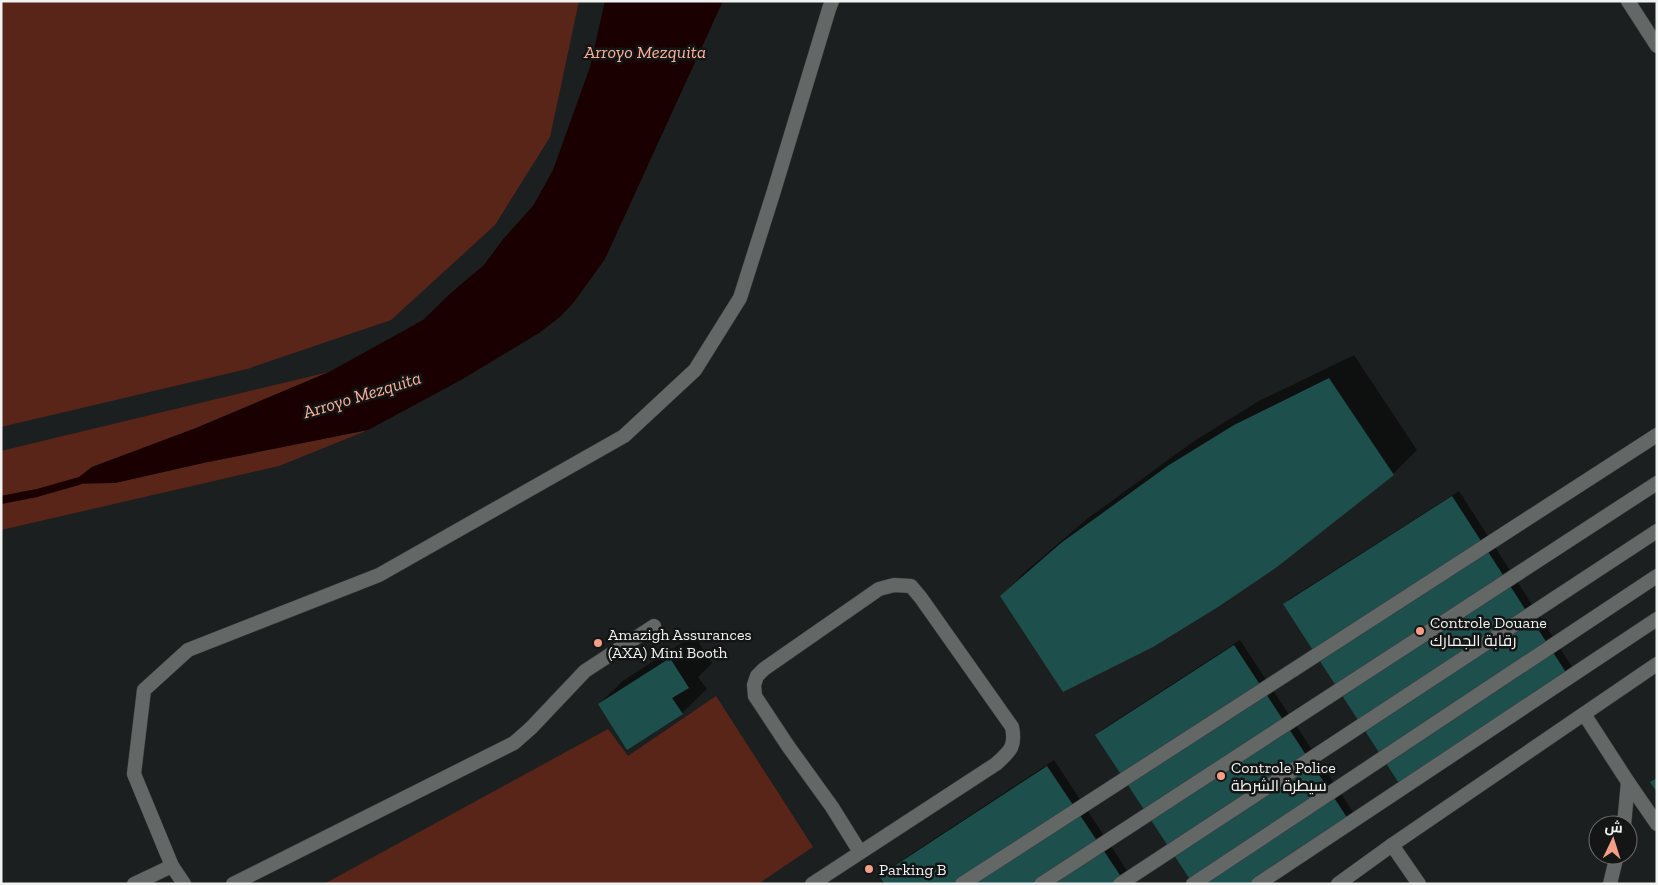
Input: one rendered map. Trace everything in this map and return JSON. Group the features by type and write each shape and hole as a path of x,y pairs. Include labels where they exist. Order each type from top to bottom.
{"lane":[{"path":"184,884 172,866 134,774 144,690 188,650 379,575 624,436 695,370 740,298 832,1"},
{"path":"1628,1 1657,46"},
{"path":"962,884 1657,436"},
{"path":"1040,884 1657,483"},
{"path":"1120,884 1657,531"},
{"path":"1193,884 1657,576"},
{"path":"812,884 996,764 1010,751 1015,739 1012,727 921,598 910,586 894,586 879,589 764,668 757,676 754,686 755,696 832,807 860,852"},
{"path":"1258,884 1657,619"},
{"path":"234,884 514,743 585,671 654,626"},
{"path":"1338,884 1657,664"},
{"path":"1584,714 1657,824"},
{"path":"1625,815 1628,782"},
{"path":"1392,845 1419,884"},
{"path":"1610,884 1615,865"},
{"path":"134,884 172,866"}],"shaded area":[{"path":"1,1 579,1 550,137 495,225 391,320 247,369 1,427"},
{"path":"329,372 196,428 92,467 71,483 115,483 203,463 368,430 279,466 1,530 1,451"},
{"path":"716,696 813,847 758,884 324,884 608,729 628,756"}],"water":[{"name":"Arroyo Mezquita","path":"605,1 723,1 605,259 574,302 560,317 539,333 461,380 368,430 203,463 115,483 70,484 92,467 196,428 329,372 423,320 484,265 504,238 533,206 553,170 590,67"}],"building":[{"path":"1329,378 1394,475 1277,567 1218,607 1153,647 1063,692 1000,596 1061,543 1169,465 1234,425"},
{"name":"Controle Douane رقابة الجمارك","path":"1452,496 1569,677 1402,788 1283,604"},
{"name":"Controle Police سيطرة الشرطة","path":"1234,645 1350,822 1258,884 1193,884 1095,735"},
{"path":"670,658 689,688 672,698 683,714 627,750 598,704"},
{"path":"1047,766 1126,884 885,884 879,876"},
{"path":"1657,778 1657,792 1650,782"}],"waterway":[{"name":"Arroyo Mezquita","path":"1,500 37,493 79,481"}],"place":[{"name":"Controle Douane رقابة الجمارك","path":"1420,631"},
{"name":"Amazigh Assurances (AXA) Mini Booth","path":"598,643"},
{"name":"Controle Police سيطرة الشرطة","path":"1221,776"},
{"name":"Parking B","path":"869,869"}]}
